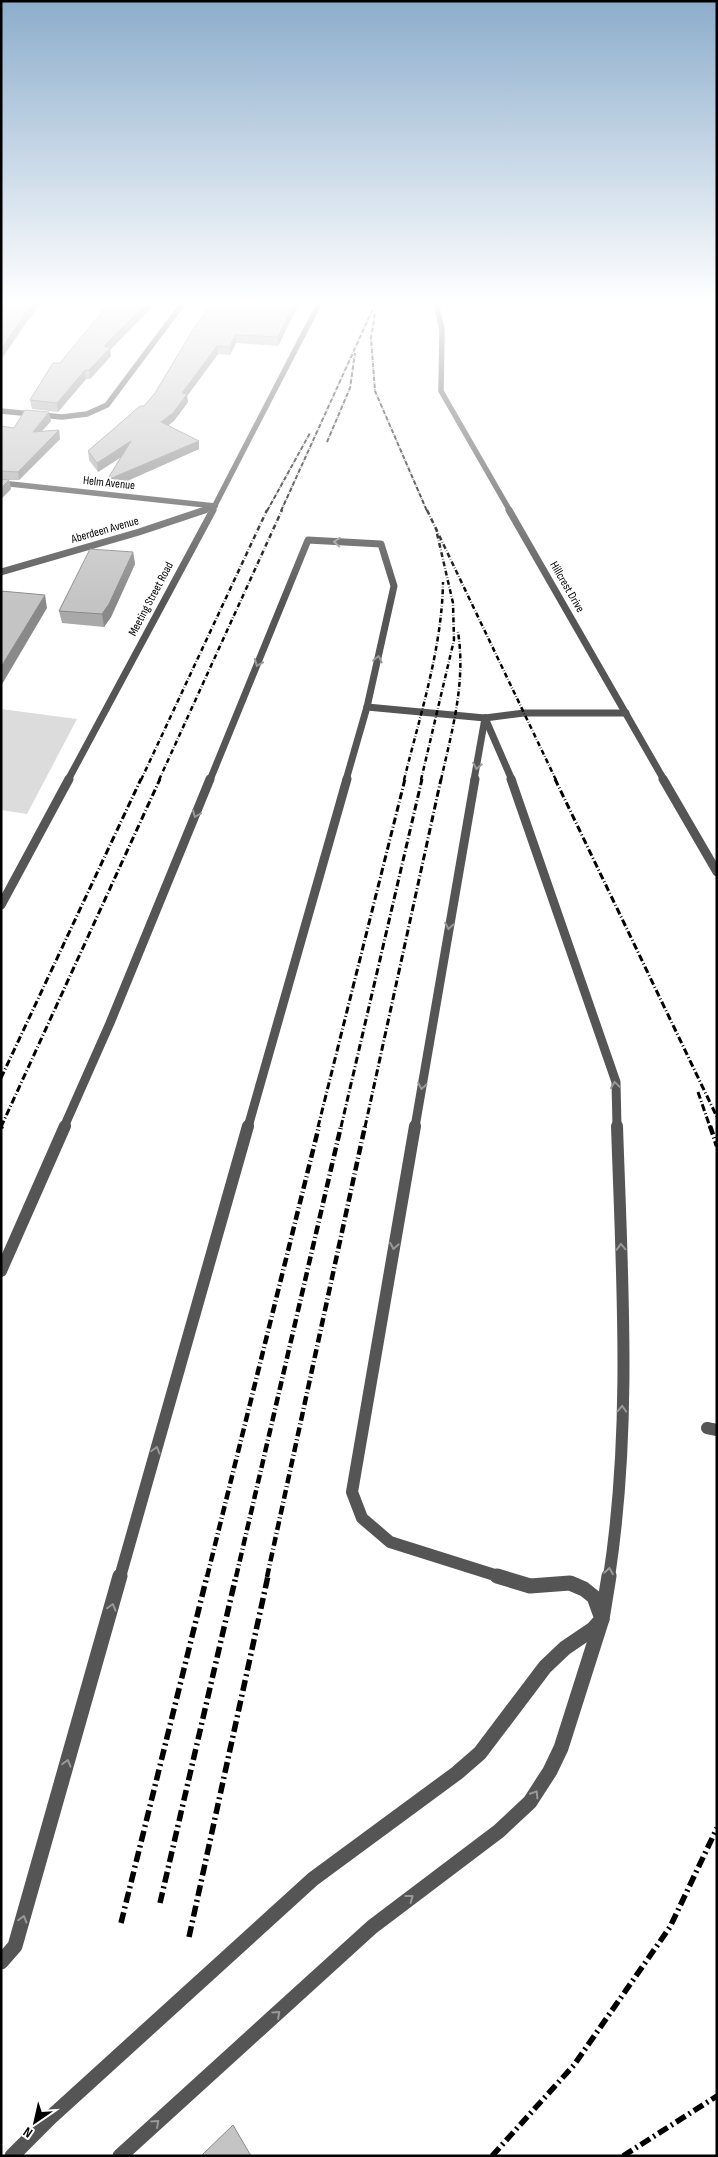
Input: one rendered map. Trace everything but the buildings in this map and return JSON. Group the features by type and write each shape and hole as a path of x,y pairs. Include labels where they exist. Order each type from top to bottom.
{"street":[{"path":"1,411 62,417 87,414 110,403"},
{"name":"Meeting Street Road","path":"1,905 268,403"},
{"name":"Hillcrest Drive","path":"449,403 717,872"},
{"name":"Helm Avenue","path":"1,483 214,506"},
{"name":"Aberdeen Avenue","path":"1,572 139,532 214,506"},
{"path":"1,1271 110,1023 308,540 381,544 394,586 367,707 15,1946 1,1962"},
{"path":"367,707 485,718 524,713 626,713"},
{"path":"485,718 352,1492 362,1518 390,1542 530,1586 570,1583 584,1589 594,1597 602,1619"},
{"path":"120,2156 372,1927 498,1831 530,1802 550,1771 561,1748 602,1619 617,1522 624,1333 616,1082 506,763 485,718"},
{"path":"12,2156 50,2118 313,1879 480,1753 545,1667 564,1648 593,1630 602,1619"}],"shaded area":[{"path":"1,709 77,719 27,814 1,810"}],"railway":[{"path":"281,511 330,403"},
{"path":"327,442 344,403"},
{"path":"380,403 427,511"},
{"path":"267,511 310,433"},
{"path":"141,780 267,510"},
{"path":"159,780 282,510"},
{"path":"427,510 556,780"},
{"path":"421,780 454,640 453,603 436,529"},
{"path":"404,780 439,632 443,582"},
{"path":"441,780 457,706 460,670 458,632"},
{"path":"1,1078 141,779"},
{"path":"1,1127 160,779"},
{"path":"318,1127 405,779"},
{"path":"341,1127 422,779"},
{"path":"365,1127 441,779"},
{"path":"555,779 717,1117"},
{"path":"698,1092 710,1127"},
{"path":"207,1577 319,1126"},
{"path":"236,1577 341,1126"},
{"path":"267,1577 365,1126"},
{"path":"710,1126 717,1146"},
{"path":"121,1923 207,1576"},
{"path":"160,1903 236,1576"},
{"path":"189,1937 268,1576"},
{"path":"492,2156 574,2065 670,1927 717,1828"},
{"path":"623,2156 717,2096"}]}
